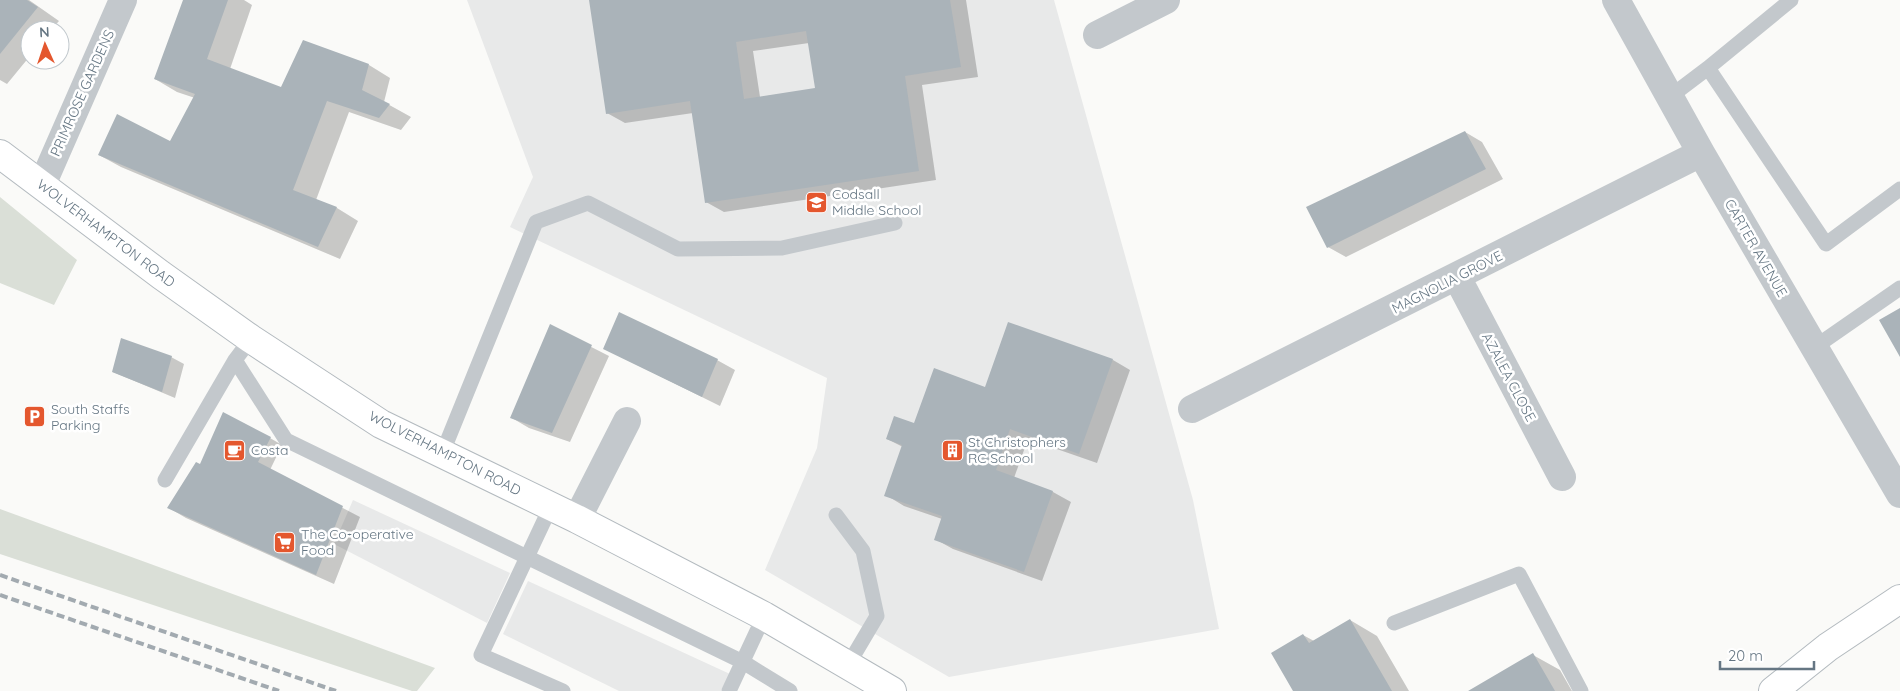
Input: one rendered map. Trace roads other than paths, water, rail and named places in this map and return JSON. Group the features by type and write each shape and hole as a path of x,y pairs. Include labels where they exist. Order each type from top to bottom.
{"street":[{"name":"PRIMROSE GARDENS","path":"42,185 123,0"},
{"path":"1097,35 1166,0"},
{"name":"CARTER AVENUE","path":"1616,0 1671,96 1700,153 1900,494"},
{"name":"MAGNOLIA GROVE","path":"1192,408 1457,277 1700,153"},
{"name":"WOLVERHAMPTON ROAD","path":"0,154 161,276 243,349 381,424 577,519 764,616 892,691"},
{"name":"AZALEA CLOSE","path":"1457,277 1562,477"},
{"path":"577,519 626,422"},
{"path":"1773,691 1828,647 1900,599"}],"lane":[{"path":"1671,96 1791,0"},
{"path":"1708,68 1826,244 1900,189"},
{"path":"442,454 536,222 588,203 678,250 782,248 895,223"},
{"path":"1815,347 1900,288"},
{"path":"165,480 243,349"},
{"path":"243,349 286,440 743,662 790,691"},
{"path":"551,506 481,655 563,691"},
{"path":"836,515 862,551 877,616 848,665"},
{"path":"1394,624 1519,574 1581,691"},
{"path":"728,691 764,616"}],"railway":[{"path":"0,575 336,691"},
{"path":"0,595 279,691"}],"place":[{"name":"Codsall Middle School","path":"816,202"},
{"name":"South Staffs Parking","path":"35,417"},
{"name":"Costa","path":"235,450"},
{"name":"St Christophers RC School","path":"952,450"},
{"name":"The Co-operative Food","path":"285,542"}]}
